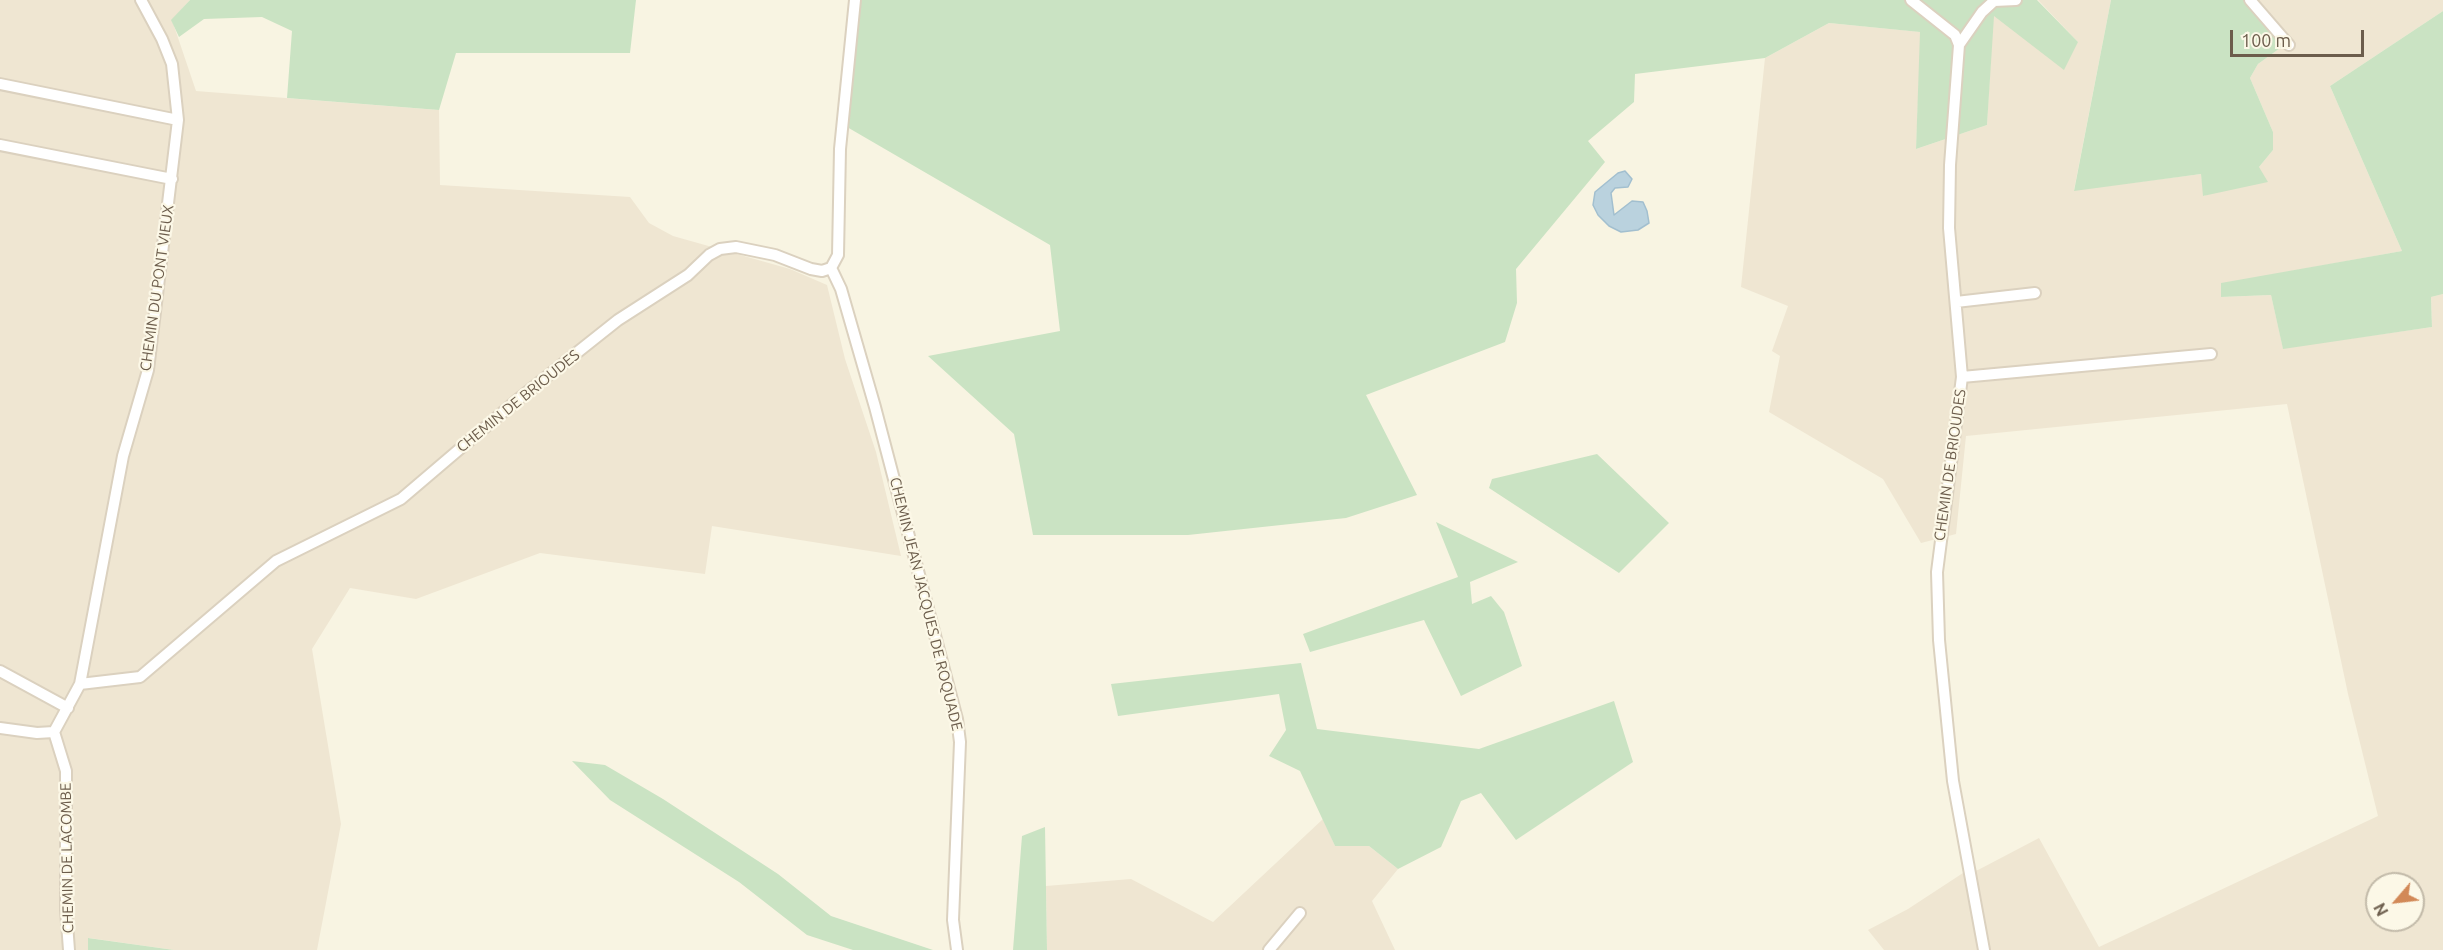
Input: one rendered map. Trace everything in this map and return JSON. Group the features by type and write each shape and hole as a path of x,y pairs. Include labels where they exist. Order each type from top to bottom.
{"street":[{"name":"CHEMIN DU PONT VIEUX","path":"80,684 123,456 148,370 178,120 172,64 162,39 141,0"},
{"path":"831,268 838,255 840,149 855,0"},
{"path":"1911,0 1955,35 1959,45"},
{"path":"1959,45 1982,12 1994,1 2016,0"},
{"path":"2250,0 2289,45"},
{"name":"CHEMIN DE BRIOUDES","path":"1959,45 1950,165 1949,228 1962,377 1941,526 1937,595 1939,640 1953,781 1984,950"},
{"path":"0,84 178,120"},
{"path":"0,146 172,179"},
{"name":"CHEMIN DE BRIOUDES","path":"80,684 140,677 276,561 401,499 538,383 618,321 688,275 709,255 720,249 736,247 775,255 822,272 831,268"},
{"name":"CHEMIN JEAN JACQUES DE ROQUADE","path":"831,268 841,289 875,407 957,718 960,742 952,920 957,950"},
{"path":"1956,302 2035,293"},
{"path":"1962,377 2211,354"},
{"path":"0,671 68,708"},
{"path":"0,728 37,733 54,732 80,684"},
{"name":"CHEMIN DE LACOMBE","path":"54,732 66,771 66,910 69,950"},
{"path":"1269,950 1300,913"}],"shaded area":[{"path":"0,0 190,0 172,20 196,91 439,110 440,185 630,197 649,223 673,236 790,269 827,285 845,359 876,452 901,556 712,526 705,574 540,553 416,599 350,588 312,649 341,824 317,950 174,950 89,938 88,950 0,950"},
{"path":"2038,0 2111,0 2074,190 2201,174 2204,196 2259,167 2273,150 2273,132 2250,78 2258,64 2283,46 2244,0 2443,0 2443,11 2330,86 2402,251 2221,284 2221,297 2271,295 2283,348 2432,327 2431,297 2443,294 2443,950 1884,950 1868,930 1908,909 1963,873 1978,870 2039,838 2099,947 2378,816 2348,694 2287,404 1966,436 1956,534 1921,543 1883,479 1769,412 1780,356 1772,351 1788,306 1741,287 1765,58 1829,23 1921,32 1916,149 1987,125 1993,15 2078,42"},
{"path":"1323,819 1335,846 1369,846 1398,869 1372,901 1395,950 1047,950 1046,886 1131,879 1213,922"}],"green space":[{"path":"190,0 636,0 630,53 456,53 439,110 287,98 292,31 262,17 204,19 179,37 171,20"},
{"path":"861,0 2037,0 2078,42 2064,70 1994,16 1987,125 1916,149 1920,32 1829,23 1765,58 1635,74 1634,102 1588,141 1605,162 1516,269 1517,303 1505,342 1366,395 1417,495 1346,518 1188,535 1033,535 1014,434 928,356 1060,331 1050,245 847,127"},
{"path":"2111,0 2244,0 2283,46 2258,64 2250,78 2273,132 2273,150 2259,167 2268,182 2203,196 2201,174 2074,191"},
{"path":"2443,11 2443,294 2431,297 2432,327 2283,349 2271,295 2221,297 2221,283 2402,251 2330,86"},
{"path":"1597,454 1669,523 1619,573 1489,488 1492,479"},
{"path":"1436,522 1518,562 1470,582 1472,604 1491,596 1504,612 1522,666 1461,696 1424,620 1310,652 1303,634 1458,577"},
{"path":"1301,663 1317,729 1479,749 1614,701 1633,762 1516,840 1481,793 1461,801 1441,847 1398,869 1369,846 1335,846 1300,771 1269,756 1286,730 1279,694 1118,716 1111,684"},
{"path":"572,761 605,765 663,799 778,874 831,916 933,950 853,950 807,935 739,882 610,800"},
{"path":"1045,827 1047,950 1013,950 1022,836"},
{"path":"88,938 174,950 88,950"}],"water":[{"path":"1625,171 1632,179 1628,187 1615,188 1611,193 1614,215 1632,201 1643,202 1649,223 1638,230 1621,232 1609,226 1598,215 1593,205 1595,192 1618,173"}]}
